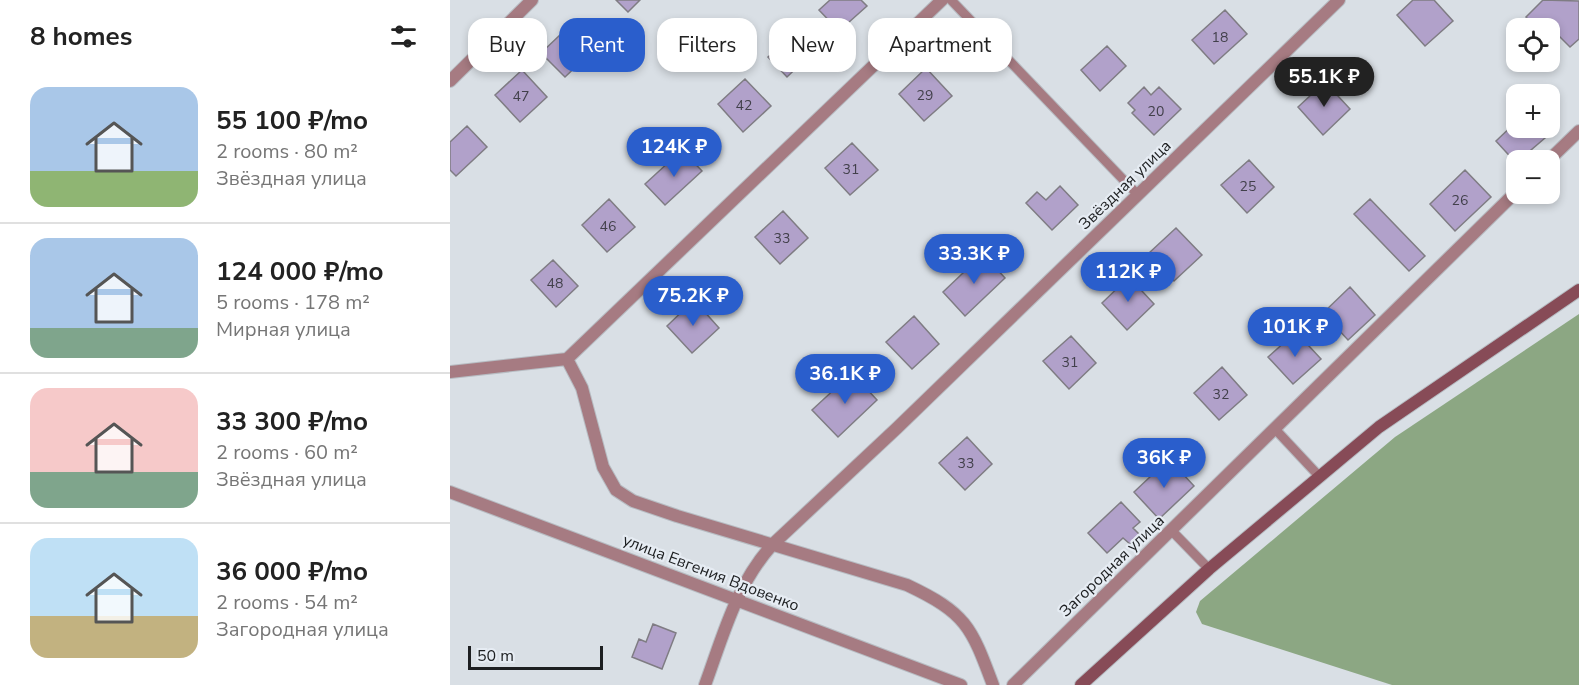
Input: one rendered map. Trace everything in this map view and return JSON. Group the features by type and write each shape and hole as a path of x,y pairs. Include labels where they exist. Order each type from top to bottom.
{"street":[{"path":"450,81 532,0"},
{"path":"450,372 567,359 942,0"},
{"name":"Звёздная улица","path":"705,685 736,600 757,561 897,429 1339,0"},
{"path":"1559,150 1579,131"},
{"name":"Загородная улица","path":"1013,685 1506,202"},
{"path":"1081,685 1209,569 1379,427 1579,290"},
{"path":"567,359 582,388 603,467 616,490 633,501 907,585 940,601 959,615 980,648 993,685"},
{"name":"улица Евгения Вдовенко","path":"450,492 961,685"}],"lane":[{"path":"951,0 1138,195"},
{"path":"1275,429 1318,476"},
{"path":"1172,531 1209,569"}],"green space":[{"path":"1579,314 1579,685 1392,685 1202,624 1196,612 1200,601 1395,437"}],"building":[{"path":"616,0 640,0 628,12"},
{"path":"830,0 861,0 867,6 854,18 827,18 819,10"},
{"path":"1413,0 1434,0 1453,21 1425,46 1397,15"},
{"path":"1543,0 1579,1 1579,39 1570,47 1560,37 1560,18 1526,17"},
{"path":"1225,10 1247,34 1214,64 1192,40"},
{"path":"559,36 559,71 547,59 547,47"},
{"path":"1107,46 1126,66 1100,91 1081,70"},
{"path":"520,72 524,72 547,97 520,122 495,95"},
{"path":"560,72 570,72 565,77"},
{"path":"782,72 792,72 787,77"},
{"path":"922,72 930,72 952,96 924,121 899,94"},
{"path":"745,79 771,106 743,132 718,104"},
{"path":"1325,82 1350,109 1323,135 1298,107"},
{"path":"1144,87 1151,95 1159,87 1181,109 1154,135 1132,113 1135,110 1128,103"},
{"path":"467,126 487,147 456,176 450,170 450,142"},
{"path":"1506,132 1506,138 1545,138 1531,150 1506,150 1506,152 1496,141"},
{"path":"852,143 878,170 850,195 825,168"},
{"path":"682,150 702,171 665,205 645,184"},
{"path":"1249,160 1274,187 1247,213 1221,185"},
{"path":"1465,170 1491,197 1455,231 1430,204"},
{"path":"1060,186 1078,205 1052,230 1026,203 1037,192 1046,200"},
{"path":"609,199 635,227 607,252 582,225"},
{"path":"1370,199 1425,256 1409,271 1354,214"},
{"path":"783,211 808,238 780,264 755,237"},
{"path":"1176,228 1202,255 1174,281 1149,253"},
{"path":"983,254 1005,278 965,316 943,292"},
{"path":"553,260 578,286 556,307 531,280"},
{"path":"1129,277 1154,304 1127,330 1102,303"},
{"path":"1350,287 1375,315 1348,340 1323,313"},
{"path":"694,300 719,328 692,353 667,326"},
{"path":"914,316 939,344 912,369 886,342"},
{"path":"1296,332 1321,359 1293,384 1268,357"},
{"path":"1071,336 1096,363 1069,389 1043,361"},
{"path":"1222,367 1247,395 1219,420 1194,393"},
{"path":"852,373 877,400 838,437 812,410"},
{"path":"967,437 992,464 965,490 939,463"},
{"path":"1169,459 1194,486 1159,519 1134,492"},
{"path":"1121,502 1140,522 1133,528 1140,535 1130,544 1123,538 1107,553 1088,533"},
{"path":"653,624 676,633 662,669 632,657 639,639 646,642"}]}
